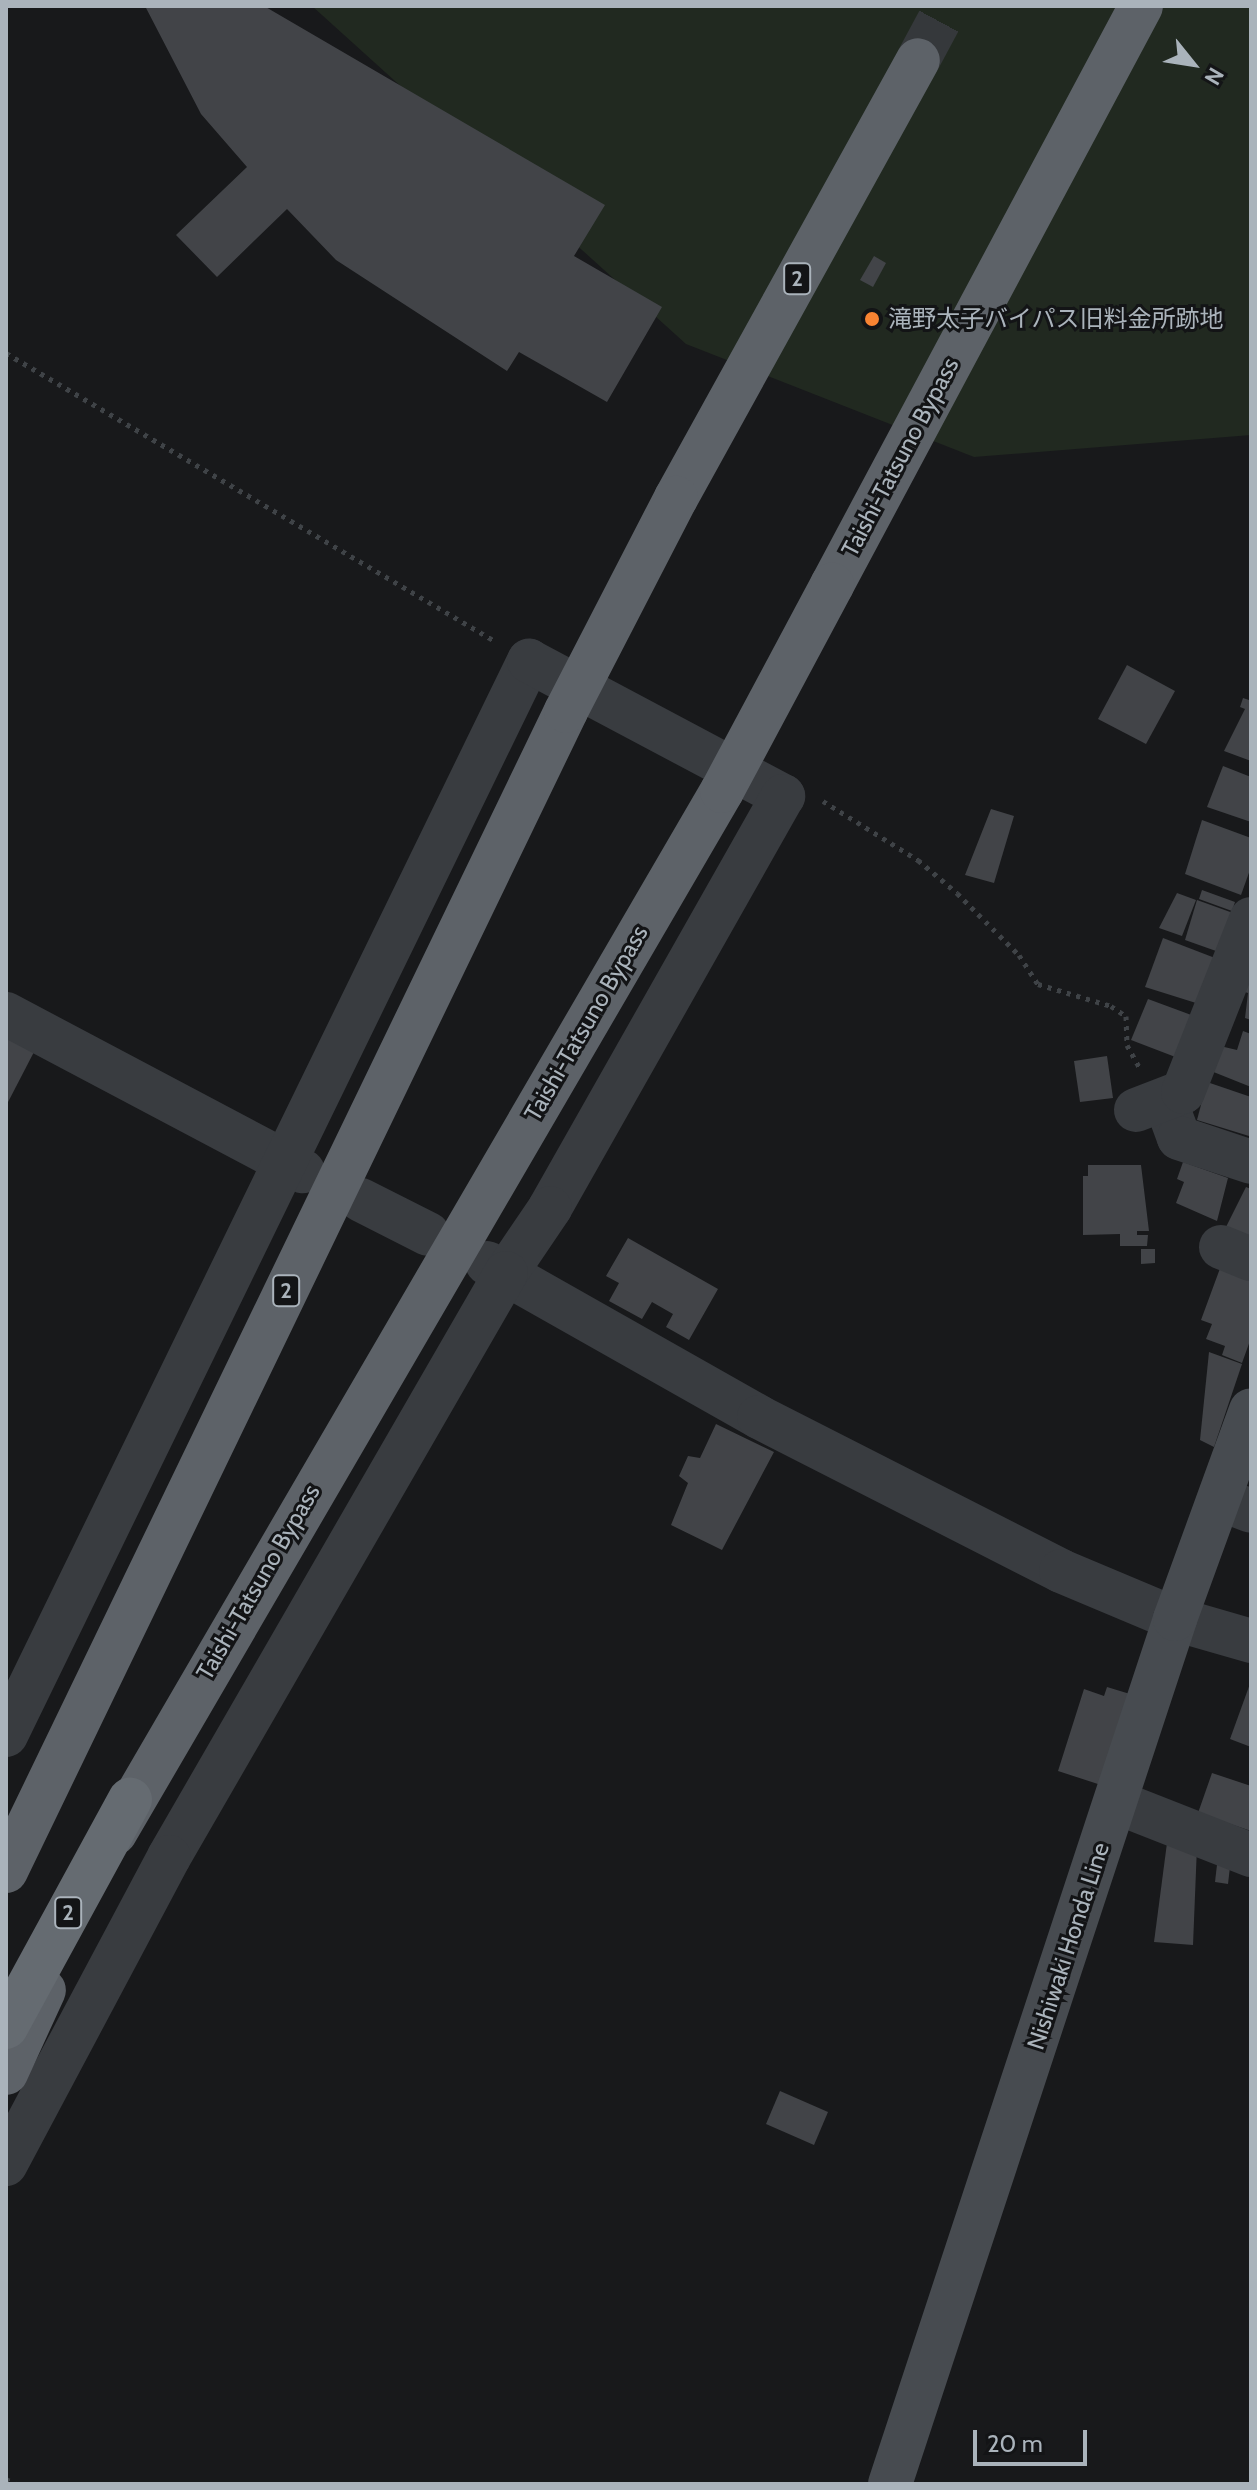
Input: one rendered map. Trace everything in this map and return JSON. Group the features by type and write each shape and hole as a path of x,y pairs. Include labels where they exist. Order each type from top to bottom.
{"highway":[{"name":"Taishi-Tatsuno Bypass","path":"6,2027 130,1800 722,791 1141,6"},
{"name":"2","path":"6,1871 566,711 676,498 918,60"},
{"path":"6,2073 130,1800"}],"main road":[{"name":"Nishiwaki Honda Line","path":"890,2484 1175,1619 1236,1505 1251,1410"}],"street":[{"path":"6,1735 292,1166 529,661 783,796 550,1208 496,1268 169,1857 6,2164"},
{"path":"1251,919 1183,1092 1153,1104 1179,1138 1251,1162"},
{"path":"6,1014 292,1166"},
{"path":"361,1200 428,1234"},
{"path":"496,1268 759,1417 1061,1571 1175,1619 1251,1641"},
{"path":"1116,1802 1251,1855"}],"path":[{"path":"6,353 529,661"},
{"path":"783,796 828,802 918,860 1019,955 1038,984 1111,1006 1126,1016 1127,1045 1153,1104"},
{"path":"6,2479 16,2484"}],"shaded area":[{"path":"312,6 1251,6 1251,435 974,457 686,344"}],"building":[{"path":"145,6 264,6 605,205 574,256 662,307 607,402 519,352 507,371 336,260 287,209 217,277 176,235 247,167 201,114"},
{"path":"874,256 886,263 873,287 860,280"},
{"path":"1127,665 1175,691 1146,744 1098,719"},
{"path":"1251,694 1251,761 1224,751 1245,709 1240,707 1243,698 1249,700"},
{"path":"1223,766 1251,777 1251,822 1207,807"},
{"path":"991,809 1014,816 994,883 965,875"},
{"path":"1202,820 1251,838 1251,867 1241,895 1185,874"},
{"path":"1202,890 1235,902 1232,911 1199,899"},
{"path":"1177,893 1196,900 1182,936 1159,928"},
{"path":"1197,900 1233,913 1216,951 1185,940"},
{"path":"1163,938 1215,958 1196,1003 1145,987"},
{"path":"1251,966 1251,1020 1245,1018 1248,993 1242,991"},
{"path":"1148,999 1194,1016 1178,1058 1131,1040"},
{"path":"1243,1031 1251,1034 1251,1087 1211,1071 1220,1046 1237,1050"},
{"path":"6,1035 35,1050 6,1106"},
{"path":"1107,1056 1113,1098 1080,1102 1074,1061"},
{"path":"1207,1082 1251,1097 1249,1136 1197,1120"},
{"path":"1183,1162 1228,1178 1217,1221 1176,1203 1184,1182 1177,1179"},
{"path":"1088,1165 1141,1165 1149,1231 1137,1231 1137,1235 1148,1235 1147,1246 1120,1246 1120,1234 1083,1235 1083,1176 1088,1176"},
{"path":"1246,1187 1251,1189 1251,1241 1222,1235"},
{"path":"628,1238 718,1289 689,1340 666,1327 673,1314 652,1302 642,1319 609,1301 619,1283 606,1276"},
{"path":"1141,1249 1155,1249 1155,1263 1141,1264"},
{"path":"1222,1263 1251,1274 1251,1338 1242,1363 1222,1355 1225,1346 1206,1339 1212,1324 1201,1320"},
{"path":"1209,1352 1242,1364 1214,1447 1200,1440"},
{"path":"716,1424 774,1452 722,1550 671,1525 688,1483 679,1476 688,1456 700,1458"},
{"path":"1251,1681 1251,1747 1230,1739"},
{"path":"1107,1687 1130,1694 1101,1785 1058,1771 1084,1689 1104,1696"},
{"path":"1212,1773 1251,1786 1251,1831 1198,1813"},
{"path":"1167,1843 1197,1846 1193,1945 1154,1942"},
{"path":"1218,1856 1231,1858 1228,1884 1215,1882"},
{"path":"780,2091 828,2112 814,2145 766,2124"}],"tunnel":[{"path":"918,60 947,6"}],"place":[{"name":"滝野太子バイパス旧料金所跡地","path":"872,319"}]}
